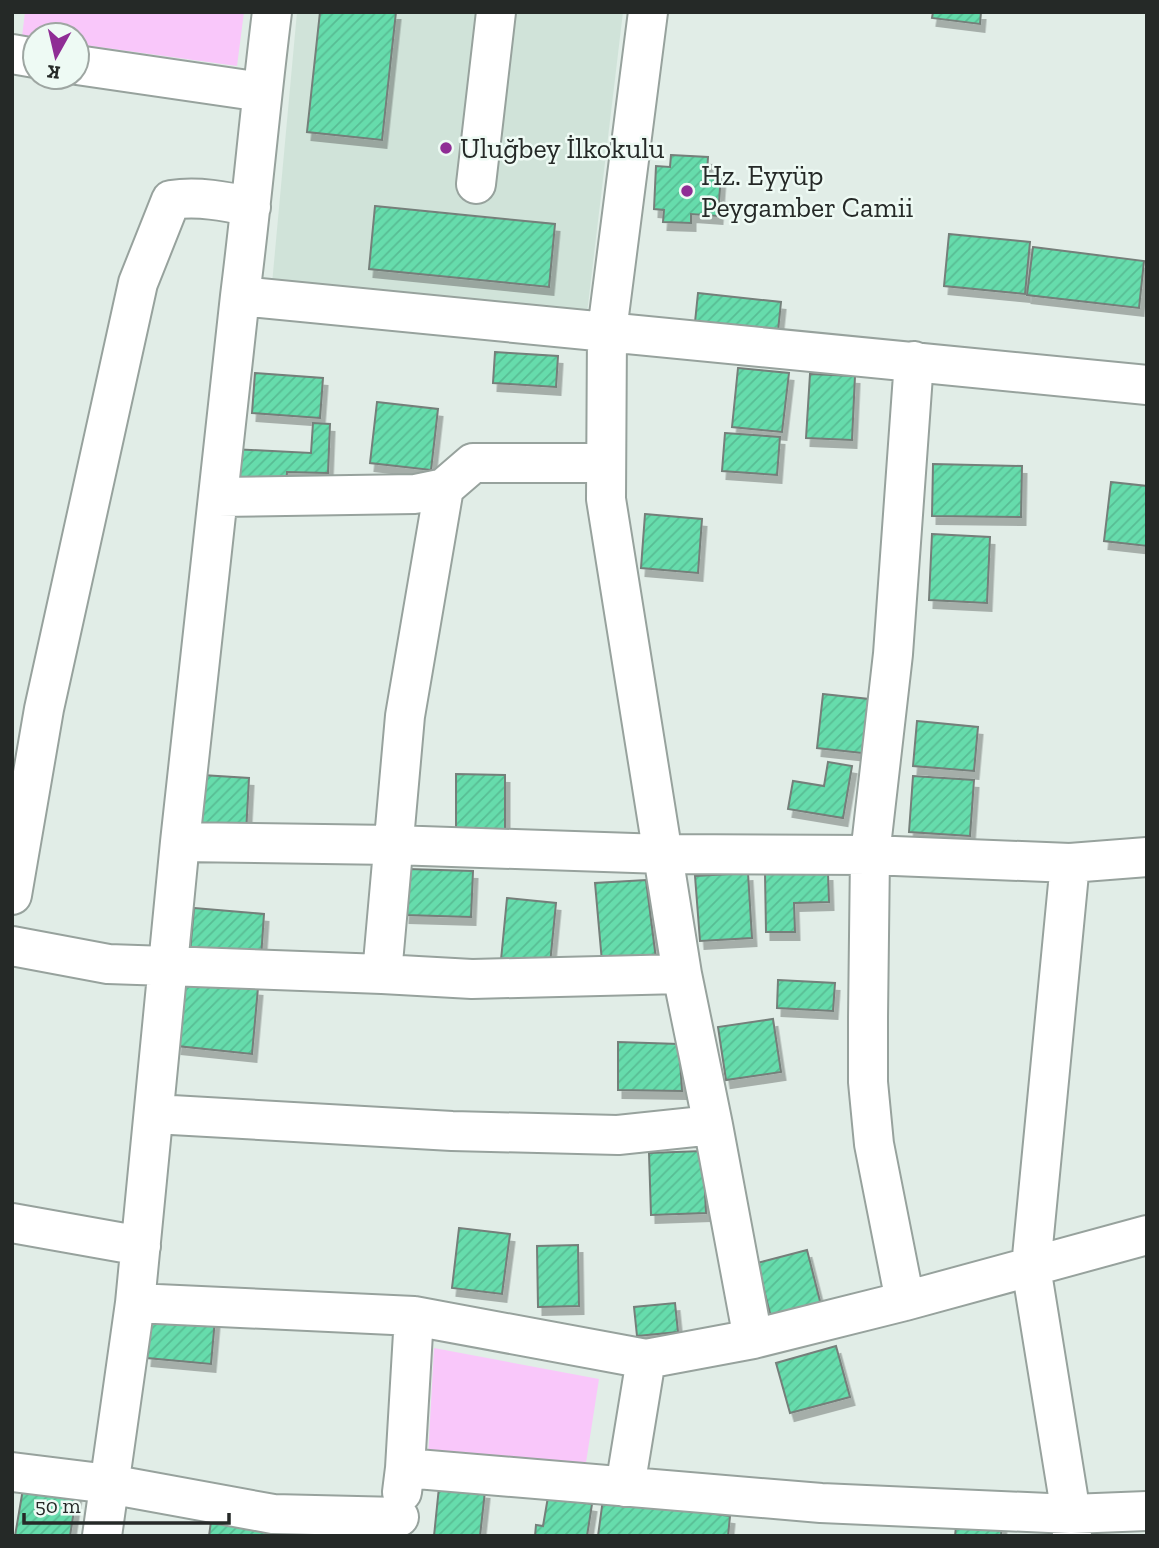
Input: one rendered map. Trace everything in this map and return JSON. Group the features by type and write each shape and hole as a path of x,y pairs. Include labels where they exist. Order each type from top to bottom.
{"street":[{"path":"102,1536 135,1303 180,842 272,12"},
{"path":"476,184 496,12"},
{"path":"648,12 607,331 606,499 682,974 753,1339"},
{"path":"91,67 262,92"},
{"path":"12,895 44,709 138,284 172,200 184,198 227,201 251,206"},
{"path":"240,296 1147,384"},
{"path":"905,1301 874,1144 868,1017 870,855 893,653 914,361"},
{"path":"218,498 415,494 444,488 473,463 606,463"},
{"path":"382,974 405,716 444,488"},
{"path":"180,842 393,845 663,854 870,855 1070,863 1147,857"},
{"path":"1070,863 1031,1267 1071,1525"},
{"path":"12,946 108,964 472,979 682,974"},
{"path":"154,1114 452,1131 618,1135 713,1125"},
{"path":"12,1223 141,1246"},
{"path":"135,1303 414,1316 646,1359 753,1339 1147,1235"},
{"path":"12,1472 109,1484 273,1514 397,1526 405,1468 414,1316"},
{"path":"625,1487 646,1359"},
{"path":"405,1468 625,1487 824,1520 1071,1525 1147,1511"}],"shaded area":[{"path":"25,12 244,12 237,66 91,46 91,21 24,21"},
{"name":"Uluğbey İlkokulu","path":"297,12 623,12 587,313 272,284"},
{"path":"434,1348 599,1379 585,1469 428,1458"}],"building":[{"path":"320,12 396,12 382,140 307,132"},
{"path":"933,12 981,12 980,24 932,18"},
{"name":"Hz. Eyyüp Peygamber Camii","path":"671,155 708,157 707,173 721,174 718,216 691,214 691,223 663,222 664,210 654,209 656,166 670,167"},
{"path":"375,206 555,224 549,287 369,269"},
{"path":"949,234 1030,242 1025,294 944,286"},
{"path":"1033,247 1144,261 1139,308 1027,295"},
{"path":"698,293 781,302 778,331 695,322"},
{"path":"495,352 558,356 556,387 493,383"},
{"path":"738,368 789,373 782,432 732,427"},
{"path":"255,373 323,378 320,418 252,413"},
{"path":"810,374 855,376 852,440 806,438"},
{"path":"377,402 438,409 431,470 370,463"},
{"path":"313,423 330,424 328,473 287,472 286,485 230,482 232,449 311,453"},
{"path":"725,433 780,437 777,475 722,471"},
{"path":"933,464 1022,466 1021,517 932,516"},
{"path":"1111,482 1147,486 1147,546 1104,541"},
{"path":"645,514 702,519 698,573 641,568"},
{"path":"932,534 990,537 987,603 929,600"},
{"path":"823,694 878,700 871,754 817,748"},
{"path":"917,721 978,727 974,771 913,766"},
{"path":"828,762 852,766 843,818 788,809 793,781 824,786"},
{"path":"456,774 505,775 505,834 456,834"},
{"path":"202,775 249,778 246,833 200,831"},
{"path":"913,776 974,780 970,836 909,832"},
{"path":"407,869 473,871 471,917 405,915"},
{"path":"748,873 752,938 700,941 695,876"},
{"path":"765,873 828,873 829,902 794,903 795,932 766,932"},
{"path":"646,880 656,959 602,962 595,883"},
{"path":"507,898 556,903 550,964 501,960"},
{"path":"194,908 264,914 261,958 190,952"},
{"path":"778,980 835,983 833,1011 777,1008"},
{"path":"183,981 258,988 252,1054 177,1046"},
{"path":"773,1019 781,1072 726,1080 718,1027"},
{"path":"618,1042 679,1044 682,1091 618,1090"},
{"path":"703,1151 706,1213 651,1215 649,1153"},
{"path":"459,1228 510,1234 502,1294 452,1288"},
{"path":"578,1245 579,1306 538,1307 537,1246"},
{"path":"807,1250 822,1309 772,1321 757,1263"},
{"path":"675,1303 678,1332 637,1336 634,1307"},
{"path":"151,1313 215,1319 211,1364 147,1358"},
{"path":"836,1346 850,1397 790,1413 776,1363"},
{"path":"24,1483 77,1491 70,1536 15,1536"},
{"path":"439,1487 485,1491 480,1536 434,1536"},
{"path":"548,1497 592,1504 587,1536 535,1536 536,1525 543,1526"},
{"path":"603,1499 730,1516 728,1536 598,1536"},
{"path":"212,1514 328,1529 327,1536 209,1536"},
{"path":"957,1517 1002,1521 1001,1536 955,1536"}],"place":[{"name":"Uluğbey İlkokulu","path":"446,148"},
{"name":"Hz. Eyyüp Peygamber Camii","path":"687,191"}]}
